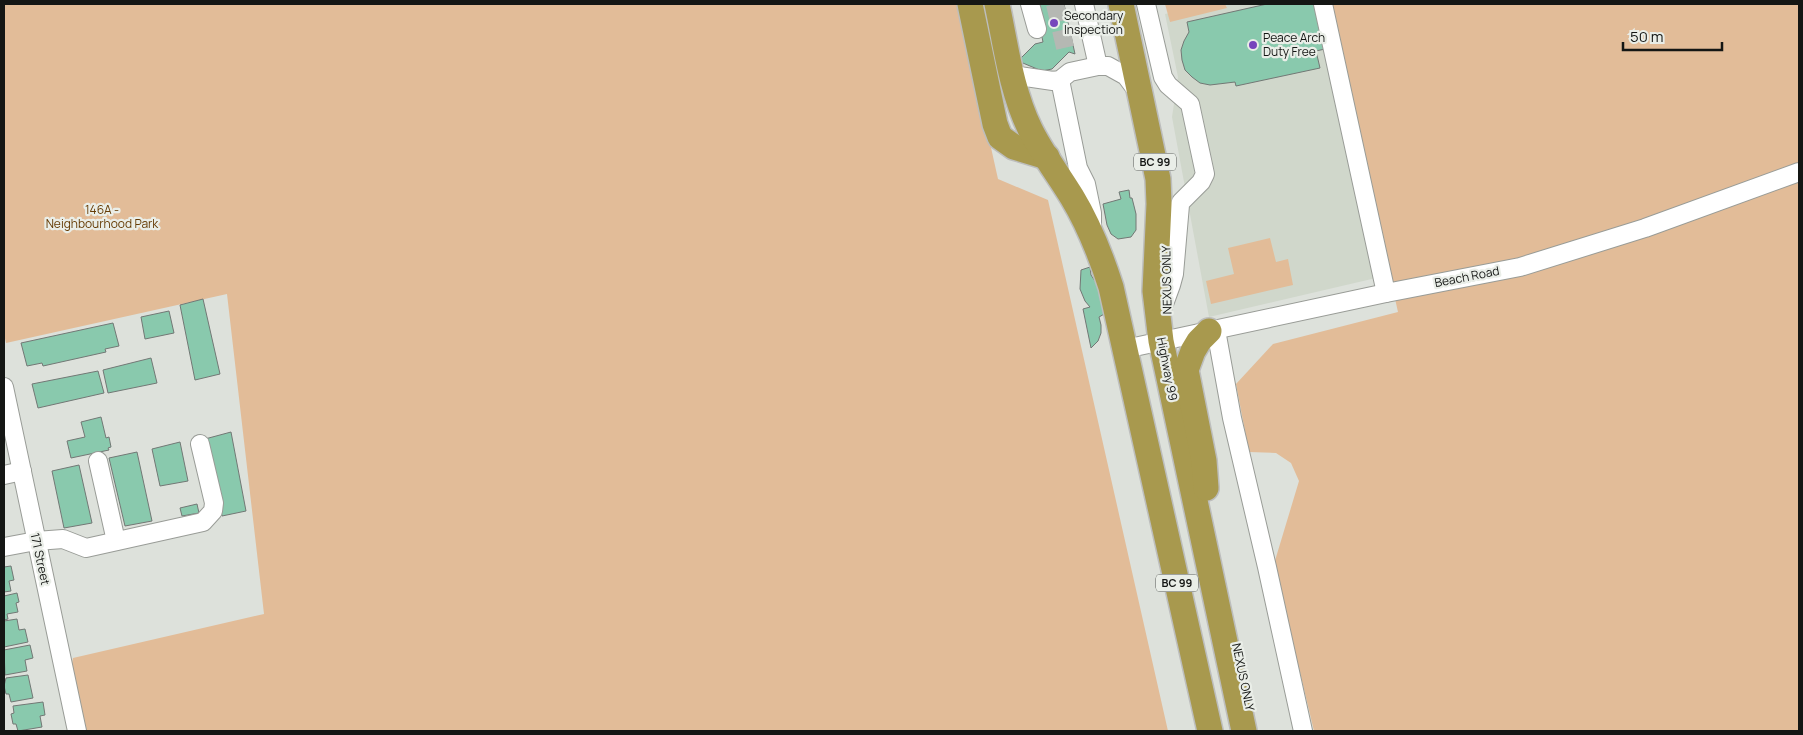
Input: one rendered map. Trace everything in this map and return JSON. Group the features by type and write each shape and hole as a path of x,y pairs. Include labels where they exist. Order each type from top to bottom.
{"highway":[{"path":"970,4 995,124 1000,137 1014,147 1047,157"},
{"name":"BC 99","path":"997,4 1010,68 1021,109 1032,133 1072,198 1092,238 1108,278 1120,322 1210,731"},
{"name":"Highway 99","path":"1121,4 1159,190 1155,277 1163,334 1244,731"},
{"path":"1213,331 1199,341 1186,370 1204,461 1216,600"}],"street":[{"path":"1030,4 1037,29"},
{"path":"1084,4 1098,66"},
{"name":"NEXUS ONLY","path":"1131,4 1168,181 1166,298"},
{"path":"1146,4 1165,82 1190,104 1205,174 1201,182 1180,205 1174,274 1172,286 1166,298 1163,334"},
{"path":"1155,4 1172,77 1196,102 1198,111 1196,120"},
{"path":"1323,4 1386,293"},
{"path":"1010,68 1019,76 1052,81 1066,69 1108,66 1126,76 1141,96"},
{"path":"1066,69 1078,168 1086,184 1092,213 1092,238"},
{"name":"Beach Road","path":"1125,349 1163,334 1213,331 1386,293 1520,267 1645,228 1799,172"},
{"path":"1213,331 1303,731"},
{"name":"NEXUS ONLY","path":"1163,334 1209,517 1255,731"},
{"name":"171 Street","path":"4,387 77,731"},
{"path":"4,547 36,541 62,540 86,548 203,522 213,511 214,503 200,444"},
{"path":"98,461 116,541"},
{"path":"4,475 22,471"}],"shaded area":[{"path":"1216,4 1319,4 1376,278 1209,317 1172,117 1178,77 1165,14"}],"green space":[{"name":"146A - Neighbourhood Park","path":"4,4 959,4 998,179 1048,200 1168,731 85,731 71,669 73,658 264,614 227,294 6,343 4,334"},
{"path":"1165,4 1225,4 1227,8 1170,22"},
{"path":"1329,4 1799,4 1799,731 1314,731 1274,564 1299,481 1291,463 1276,453 1249,452 1236,384 1273,344 1398,312"},
{"path":"1270,238 1276,262 1288,259 1293,285 1211,304 1206,281 1234,274 1228,248"}],"building":[{"name":"Secondary Inspection","path":"1035,4 1064,4 1075,54 1069,52 1052,69 1042,71 1018,61 1035,44 1043,42"},
{"name":"Peace Arch Duty Free","path":"1267,4 1315,4 1325,49 1316,51 1320,68 1236,86 1235,82 1210,85 1200,83 1185,70 1181,50 1189,32 1187,22"},
{"path":"1129,190 1136,214 1136,230 1131,237 1118,239 1111,234 1107,225 1103,204 1121,199 1119,192"},
{"path":"1090,267 1091,275 1099,287 1106,313 1099,317 1101,333 1098,341 1091,348 1083,309 1090,307 1080,289 1081,270"},
{"path":"203,299 220,374 195,380 180,305"},
{"path":"169,311 174,333 145,339 141,317"},
{"path":"113,323 119,346 105,349 106,352 43,366 42,363 27,366 21,343"},
{"path":"151,358 157,383 108,393 103,370"},
{"path":"98,371 104,393 38,408 32,384"},
{"path":"101,417 106,438 109,437 111,447 108,448 109,450 71,458 67,441 85,437 81,422"},
{"path":"231,432 246,511 222,516 205,439"},
{"path":"180,442 188,481 160,486 152,449"},
{"path":"137,452 152,521 125,526 109,458"},
{"path":"79,465 92,523 64,528 52,471"},
{"path":"197,504 199,513 182,516 180,508"},
{"path":"11,566 14,580 9,581 11,591 4,592 4,567"},
{"path":"17,593 19,602 16,603 18,612 7,614 8,619 4,620 4,596"},
{"path":"17,619 19,630 25,629 28,642 4,647 4,621"},
{"path":"30,645 33,658 25,660 27,671 5,675 4,650"},
{"path":"28,675 33,698 11,702 4,686 6,678"},
{"path":"43,702 45,715 40,716 42,727 18,731 16,724 13,724 11,714 14,713 13,706"}],"tunnel":[{"path":"1055,4 1067,56"}],"place":[{"name":"Secondary Inspection","path":"1054,23"},
{"name":"Peace Arch Duty Free","path":"1253,45"}]}
